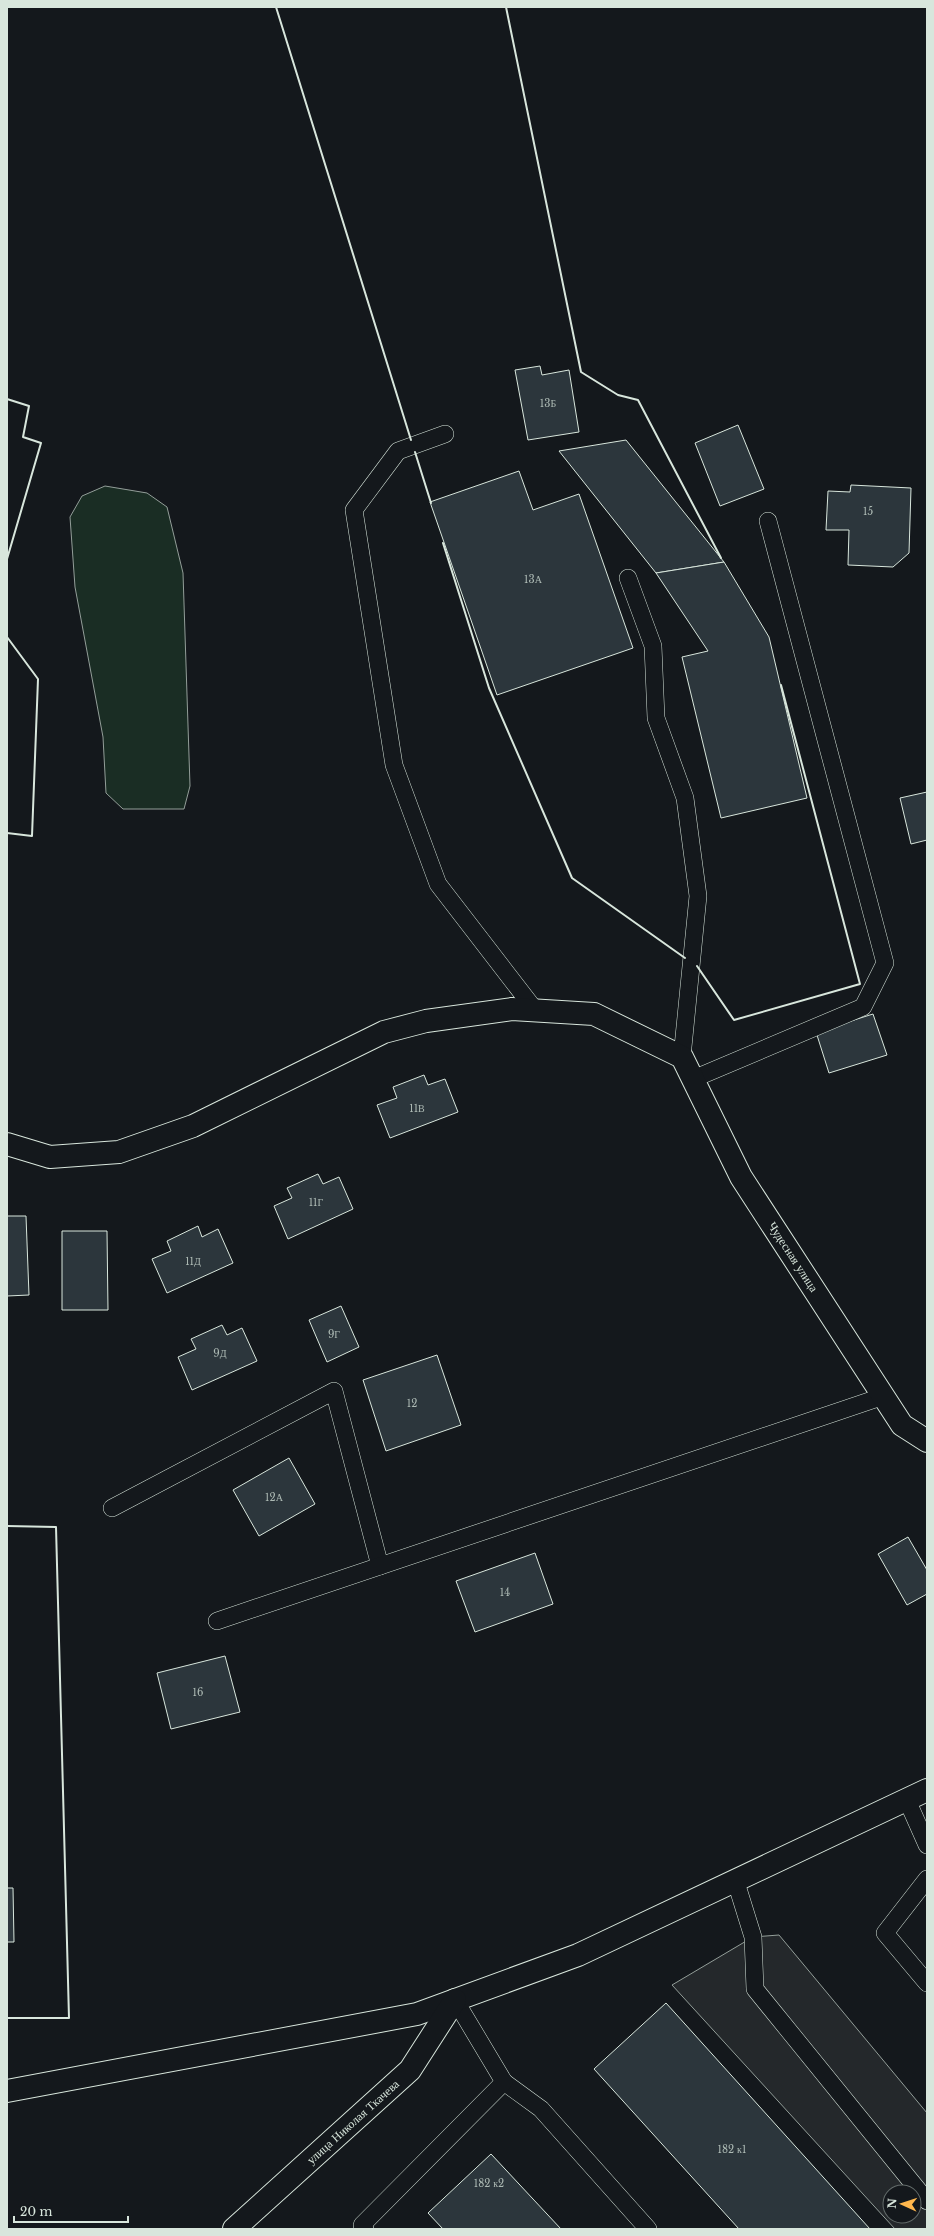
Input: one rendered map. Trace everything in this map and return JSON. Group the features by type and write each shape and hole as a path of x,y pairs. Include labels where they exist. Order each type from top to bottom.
{"street":[{"path":"7,1144 50,1157 119,1152 194,1126 384,1032 426,1021 512,1009 594,1014 682,1056"},
{"name":"Чудесная улица","path":"682,1056 741,1177 902,1425 927,1441"},
{"path":"7,2091 417,2014 578,1955 735,1879 927,1790"},
{"name":"улица Николая Ткачева","path":"234,2229 410,2070 455,2000"}],"lane":[{"path":"445,434 398,451 354,510 394,765 438,884 535,1010"},
{"path":"693,1078 863,1007 885,963 768,521"},
{"path":"628,578 653,646 656,718 685,798 698,896 682,1056"},
{"path":"112,1508 334,1391 380,1566"},
{"path":"217,1621 884,1396"},
{"path":"907,1800 927,1844"},
{"path":"735,1879 753,1936 755,1989 927,2201"},
{"path":"927,1879 885,1933 927,1983"},
{"path":"455,2000 504,2082 541,2109 648,2229"},
{"path":"366,2229 362,2225 504,2082"}],"green space":[{"path":"105,486 147,493 167,507 183,573 190,786 184,809 123,809 106,793 103,737 75,587 70,517 82,496"}],"shaded area":[{"path":"779,1935 927,2113 927,2229 895,2229 890,2224 922,2224 922,2184 882,2184 882,2215 672,1985 753,1937"}],"building":[{"path":"540,366 542,375 569,370 579,432 528,440 515,370"},
{"path":"738,425 764,489 720,506 695,443"},
{"path":"626,440 724,562 656,573 559,451"},
{"path":"519,471 533,510 579,494 633,648 497,695 430,502"},
{"path":"851,485 911,488 909,553 893,567 848,565 849,530 826,530 828,491 850,492"},
{"path":"724,562 769,637 807,798 721,818 682,657 708,651 656,573"},
{"path":"927,792 927,840 911,844 900,798"},
{"path":"873,1014 887,1055 829,1073 816,1032"},
{"path":"424,1075 428,1085 445,1079 458,1112 390,1138 377,1105 397,1098 393,1087"},
{"path":"318,1174 323,1184 339,1177 353,1209 288,1239 274,1206 292,1198 287,1188"},
{"path":"7,1216 26,1216 29,1295 7,1296"},
{"path":"198,1226 202,1237 218,1229 233,1263 167,1293 152,1259 171,1251 167,1241"},
{"path":"62,1231 107,1231 108,1310 62,1310"},
{"path":"341,1306 359,1347 327,1362 309,1320"},
{"path":"222,1325 227,1335 242,1328 257,1361 192,1390 178,1357 196,1349 191,1339"},
{"path":"437,1355 461,1425 386,1451 363,1380"},
{"path":"289,1458 315,1504 259,1536 233,1490"},
{"path":"908,1537 927,1570 927,1594 907,1605 878,1554"},
{"path":"535,1553 553,1604 475,1632 456,1581"},
{"path":"225,1656 240,1712 171,1729 157,1673"},
{"path":"7,1888 13,1888 14,1942 7,1942"},
{"path":"666,2003 870,2229 739,2229 594,2069"},
{"path":"491,2154 561,2229 443,2229 428,2213"}],"wall":[{"path":"276,7 411,440"},
{"path":"506,7 581,372 618,395 638,400 721,558"},
{"path":"7,399 29,406 23,437 41,443 7,559"},
{"path":"415,452 431,503"},
{"path":"443,543 489,688 572,878 685,958"},
{"path":"7,637 38,679 32,836 7,833"},
{"path":"697,966 734,1020 860,984 781,685"},
{"path":"7,1526 56,1527 69,2018 7,2018"}]}
